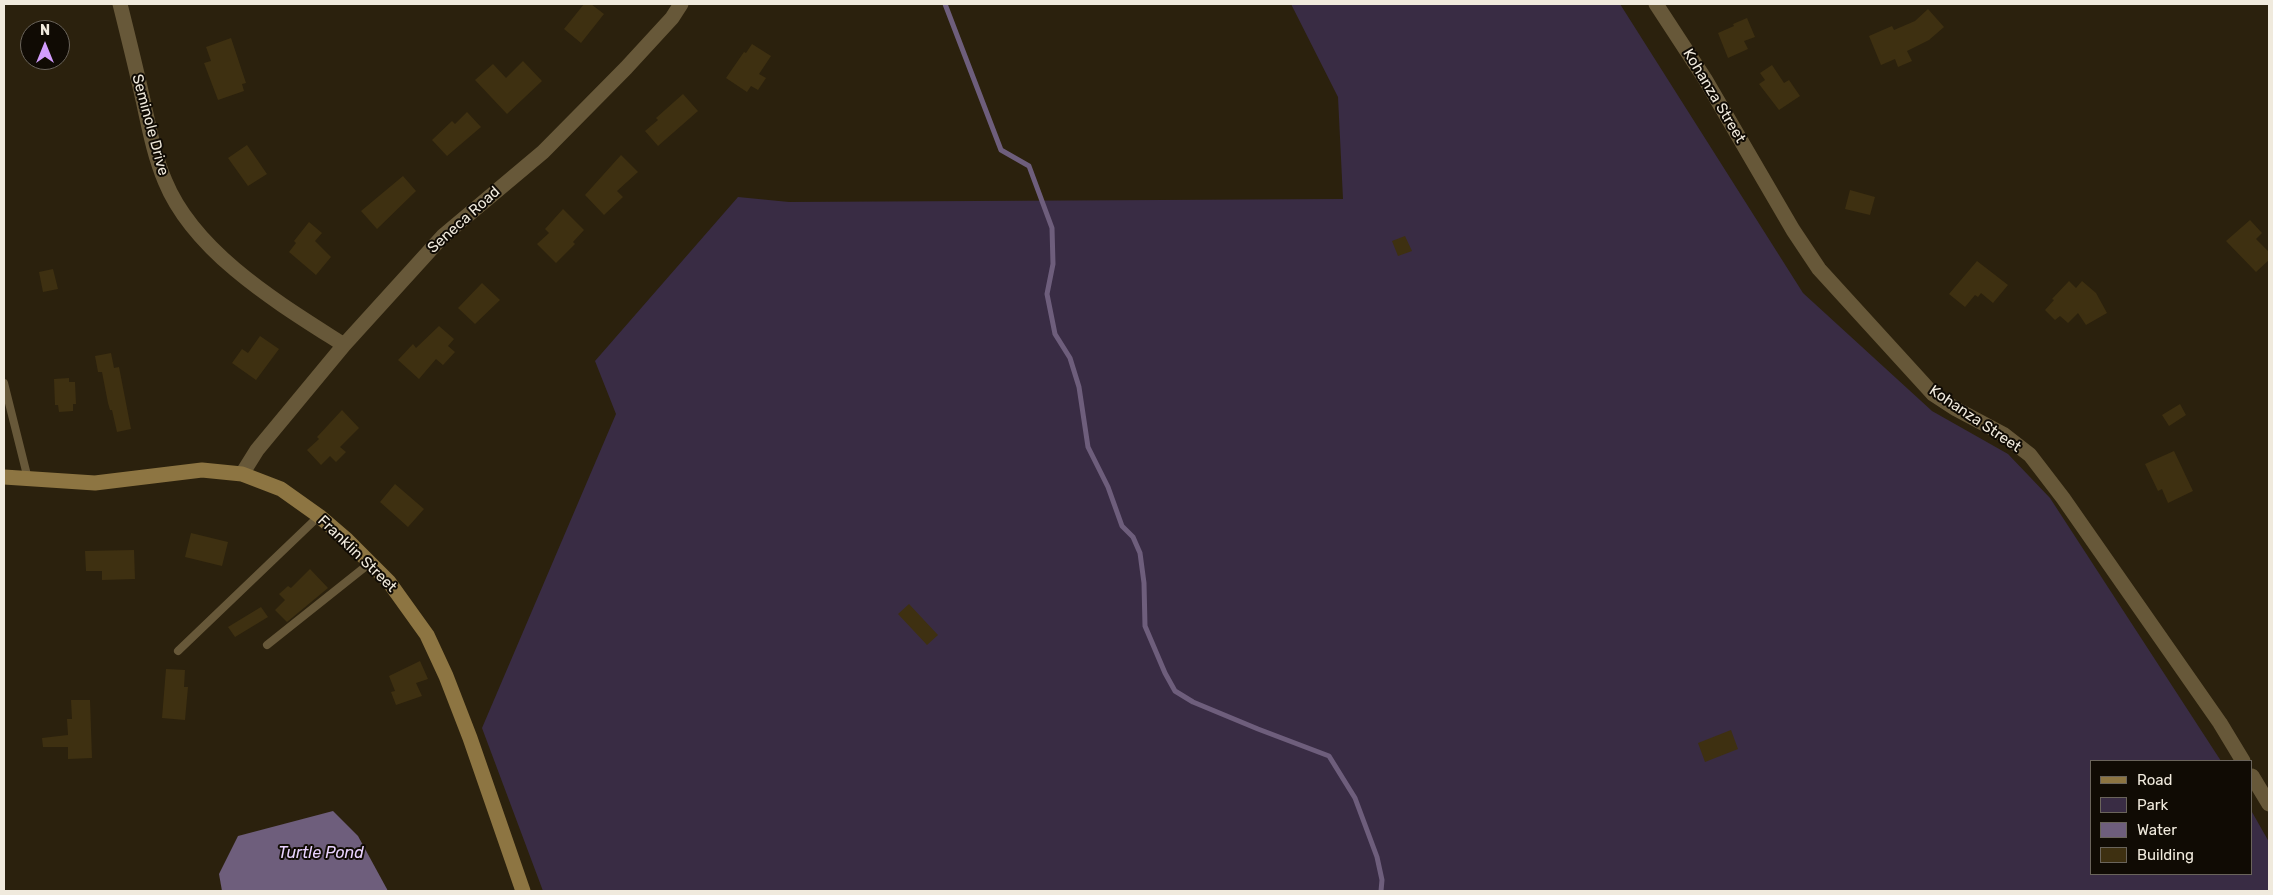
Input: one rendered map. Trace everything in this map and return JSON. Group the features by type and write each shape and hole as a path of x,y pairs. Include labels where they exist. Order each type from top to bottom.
{"main road":[{"name":"Franklin Street","path":"4,477 95,482 128,480 202,470 242,474 281,489 319,516 370,563 401,597 427,635 437,654 470,738 523,891"}],"street":[{"name":"Seminole Drive","path":"120,4 154,148 165,182 184,215 204,240 235,269 344,345"},
{"name":"Seneca Road","path":"242,474 257,450 344,345 443,236 543,152 626,68 672,18 681,4"},
{"name":"Kohanza Street","path":"1656,4 1705,79 1792,230 1819,268 1933,394 1956,409 2004,434 2030,455 2063,498 2220,723 2242,760"},
{"path":"2253,778 2269,804"}],"lane":[{"path":"4,383 28,479"},
{"path":"178,651 319,516"},
{"path":"268,645 370,563"}],"green space":[{"path":"1291,4 1620,4 1803,293 1932,411 2008,454 2050,498 2220,760 2090,760 2090,875 2253,875 2253,814 2269,842 2269,891 543,891 482,728 616,414 595,361 738,197 789,202 1343,199 1338,97"}],"water":[{"name":"Turtle Pond","path":"333,811 358,836 388,891 222,891 219,874 238,836"}],"building":[{"path":"584,4 591,4 604,14 581,43 564,29"},
{"path":"1928,9 1944,27 1929,40 1907,51 1912,61 1898,67 1895,59 1881,65 1869,36 1892,26 1894,30 1915,21"},
{"path":"1747,18 1755,37 1744,41 1748,49 1728,58 1718,33"},
{"path":"231,38 246,83 242,84 244,91 218,100 204,63 211,61 206,47"},
{"path":"752,44 771,56 759,74 766,78 758,90 751,86 747,92 726,78"},
{"path":"523,61 542,81 507,114 475,80 493,64 506,78"},
{"path":"1772,65 1784,83 1789,80 1800,96 1779,110 1759,84 1765,80 1760,73"},
{"path":"683,94 698,111 658,146 645,131 658,120 656,118"},
{"path":"467,112 481,127 447,156 432,140 452,121 455,124"},
{"path":"247,145 267,174 248,186 228,158"},
{"path":"621,155 638,172 617,191 623,197 604,215 585,195"},
{"path":"403,176 416,191 377,229 361,211"},
{"path":"1850,190 1875,197 1870,215 1845,209"},
{"path":"563,209 584,230 573,242 575,244 556,263 537,244 549,233 545,229"},
{"path":"2250,220 2262,233 2256,239 2269,252 2269,260 2256,272 2226,241"},
{"path":"309,222 322,233 315,241 331,257 316,275 289,252 296,243 294,241"},
{"path":"1405,236 1412,251 1398,256 1392,241"},
{"path":"1977,261 2008,285 1993,303 1981,293 1978,297 1975,295 1965,307 1949,294"},
{"path":"53,269 58,289 43,292 39,272"},
{"path":"2069,281 2076,288 2082,281 2096,293 2107,313 2086,325 2078,313 2068,323 2060,316 2055,320 2045,310 2054,300 2052,299"},
{"path":"482,283 500,300 475,324 458,308"},
{"path":"439,326 454,339 448,346 455,352 443,365 436,359 419,379 398,360 413,344 416,348"},
{"path":"260,336 279,349 256,380 232,363 242,349 248,353"},
{"path":"111,353 114,368 119,367 131,429 117,432 112,410 110,410 108,403 102,372 98,372 95,356"},
{"path":"69,378 69,382 75,382 76,404 73,404 73,411 59,412 58,405 55,405 54,379"},
{"path":"2180,404 2186,415 2169,426 2162,415"},
{"path":"342,410 359,428 340,447 346,452 336,462 330,456 321,465 307,450 319,439 317,437"},
{"path":"2174,451 2193,491 2168,503 2162,489 2158,491 2145,464"},
{"path":"395,484 424,509 408,527 380,502"},
{"path":"191,533 228,542 222,566 185,557"},
{"path":"134,550 135,579 102,580 102,571 86,571 85,551"},
{"path":"310,569 328,588 287,622 275,610 285,600 279,594 288,586 291,588"},
{"path":"909,604 938,635 927,645 898,614"},
{"path":"261,607 268,617 235,637 228,627"},
{"path":"420,661 428,679 416,683 422,696 396,705 391,692 395,691 389,676"},
{"path":"166,669 185,670 184,687 188,687 185,720 162,718"},
{"path":"71,700 90,700 92,758 68,759 68,747 43,747 42,738 68,735 67,719 72,719"},
{"path":"1731,730 1738,749 1705,762 1698,743"}],"waterway":[{"path":"945,4 1001,150 1029,166 1052,228 1053,264 1047,294 1055,334 1070,358 1079,387 1088,447 1108,487 1122,526 1133,537 1140,553 1144,583 1145,626 1165,673 1175,691 1193,702 1329,756 1355,798 1377,857 1382,880 1381,891"}]}
